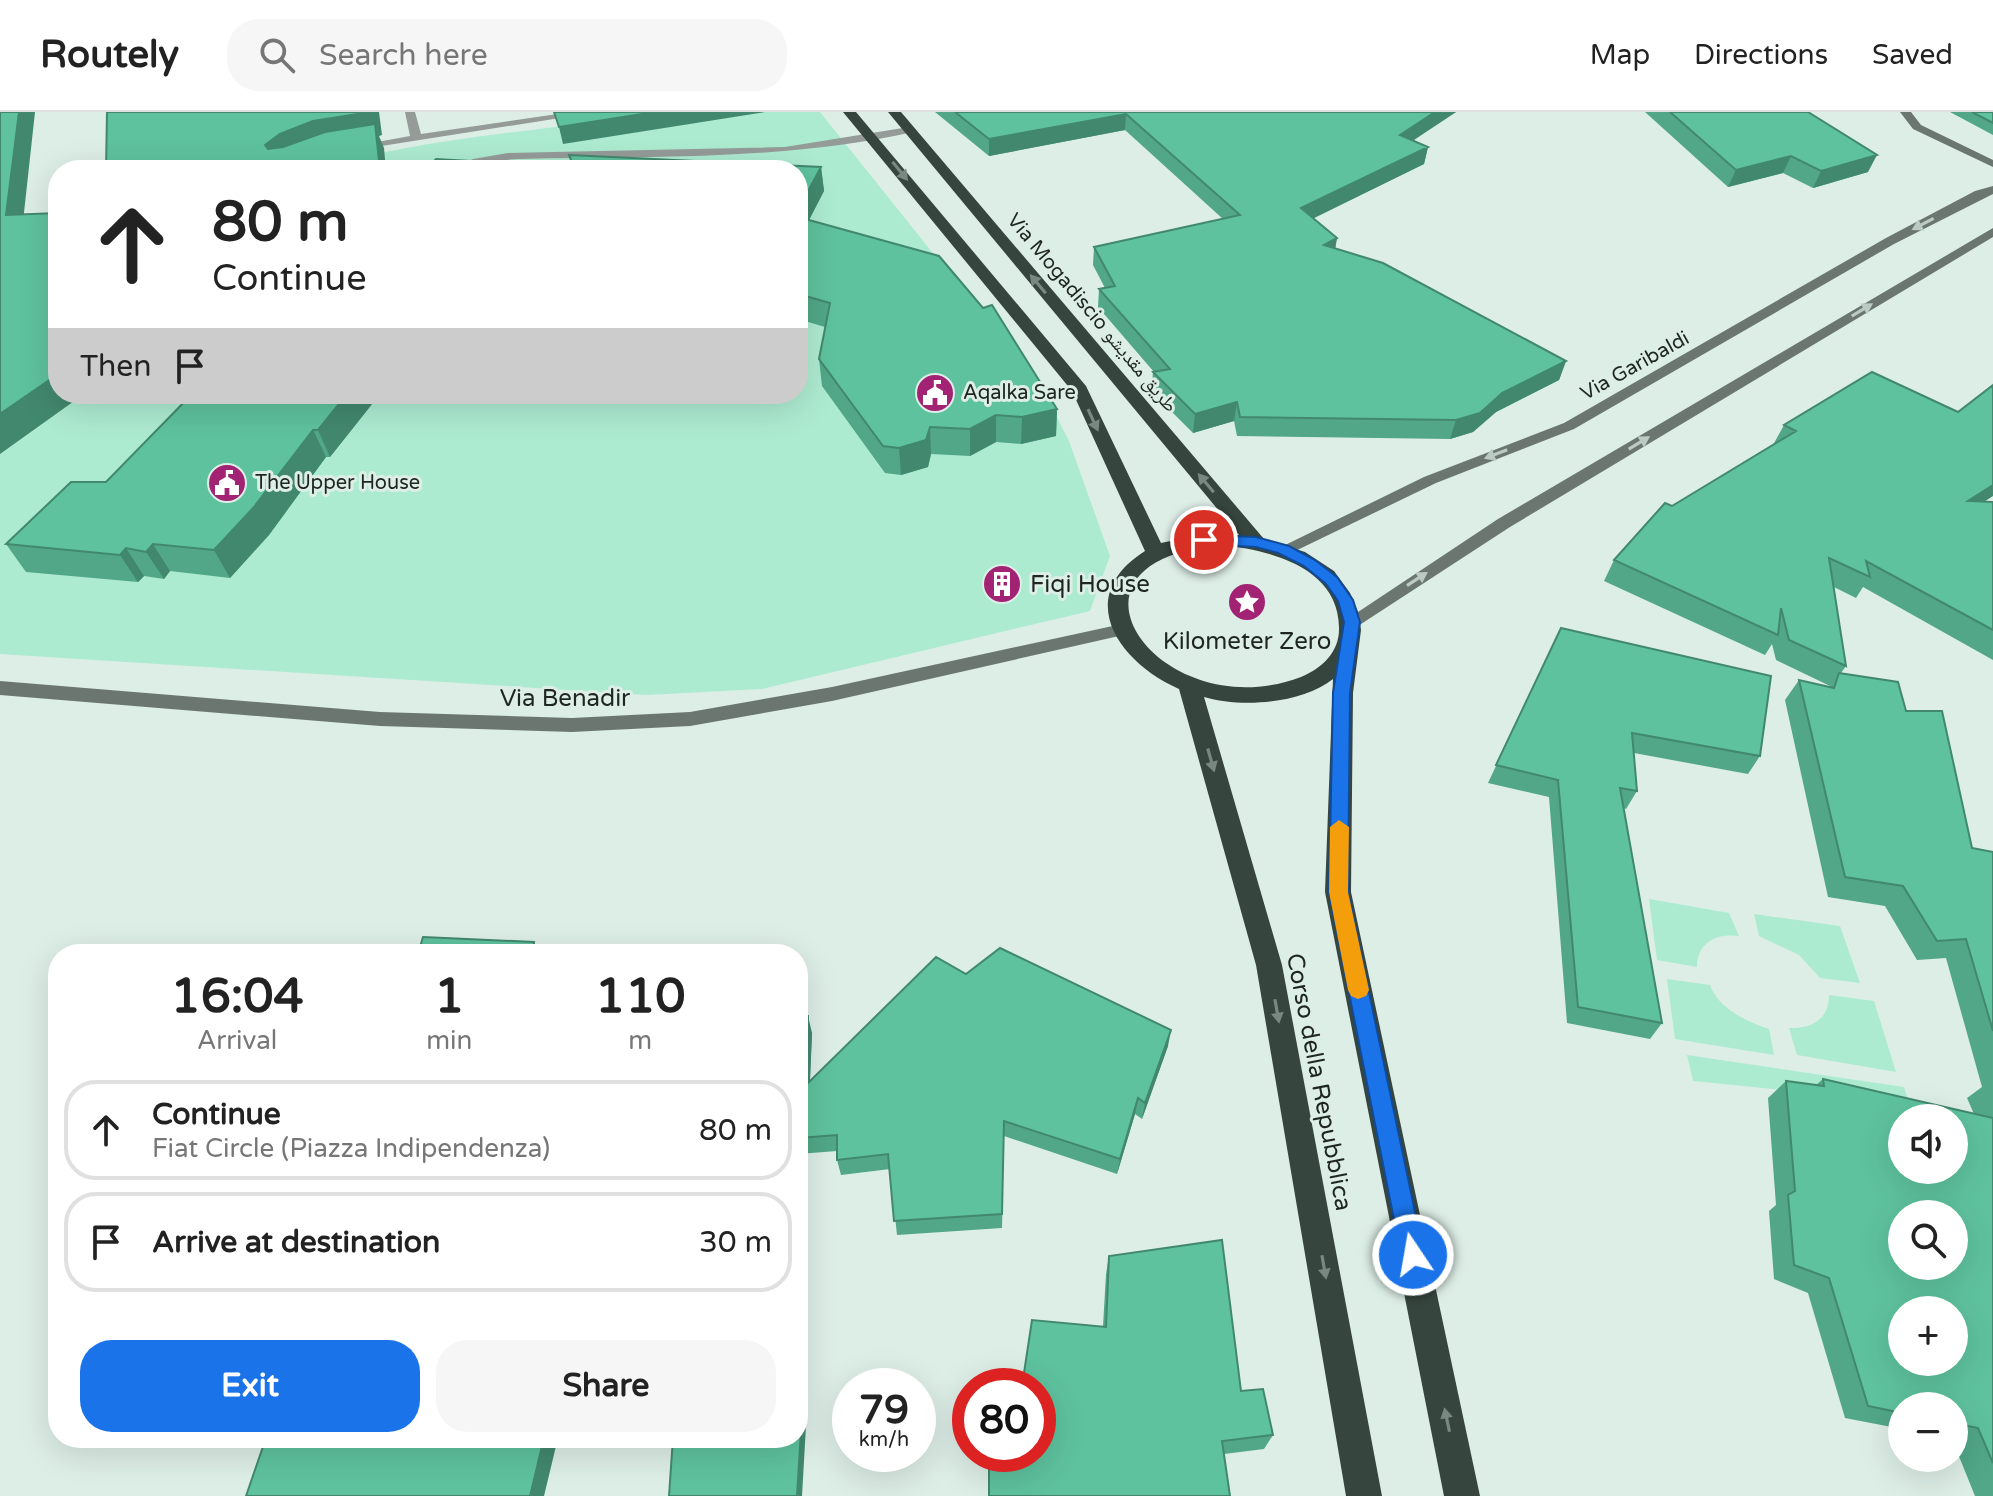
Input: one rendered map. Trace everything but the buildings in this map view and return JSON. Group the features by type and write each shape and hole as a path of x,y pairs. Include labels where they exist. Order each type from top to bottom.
{"highway":[{"path":"849,112 1080,390 1156,553"},
{"name":"Via Mogadiscio طريق مقديشو","path":"894,112 1256,542"},
{"path":"1350,635 1330,670 1302,686 1267,694 1228,694 1189,685 1160,671 1137,652 1122,630 1117,608 1122,586 1136,567 1156,553 1186,542 1221,539 1256,542 1310,563 1331,580 1346,600 1350,635 1342,693 1338,892 1462,1496"},
{"name":"Corso della Repubblica","path":"1189,685 1269,965 1364,1496"}],"main road":[{"path":"1905,112 1917,127 1993,164"},
{"name":"Via Garibaldi","path":"1283,550 1430,480 1569,426 1890,241 1979,194 1993,190"},
{"path":"1350,635 1504,523 1993,232"},
{"name":"Via Benadir","path":"0,688 380,719 572,725 690,719 832,694 1122,630"}],"street":[{"path":"410,112 416,138"},
{"path":"347,148 593,112"},
{"path":"483,160 508,156 646,151 785,150 909,130"}],"green space":[{"path":"650,112 820,112 1044,392 1069,441 1110,556 1090,611 762,689 646,695 0,654 0,283 48,375 48,404 808,404 808,160 351,160 441,142"},
{"path":"1649,899 1729,913 1739,936 1723,936 1709,941 1700,952 1697,967 1657,960"},
{"path":"1754,914 1840,926 1860,983 1820,978 1799,955 1759,936"},
{"path":"1667,979 1710,985 1726,1007 1769,1029 1774,1055 1675,1039"},
{"path":"1829,995 1874,1001 1896,1072 1797,1055 1789,1028 1805,1027 1818,1021 1826,1010"},
{"path":"1687,1055 1904,1087 1909,1103 1693,1081"}],"slow traffic":[{"path":"1339,827 1338,892 1358,990"}],"place":[{"name":"Aqalka Sare","path":"935,393"},
{"name":"The Upper House","path":"227,483"},
{"name":"Fiqi House","path":"1002,584"},
{"name":"Kilometer Zero","path":"1247,602"}],"route":[{"path":"1204,540 1256,542 1283,550 1310,563 1331,580 1346,600 1352,622 1342,693 1338,892 1413,1255"}]}
